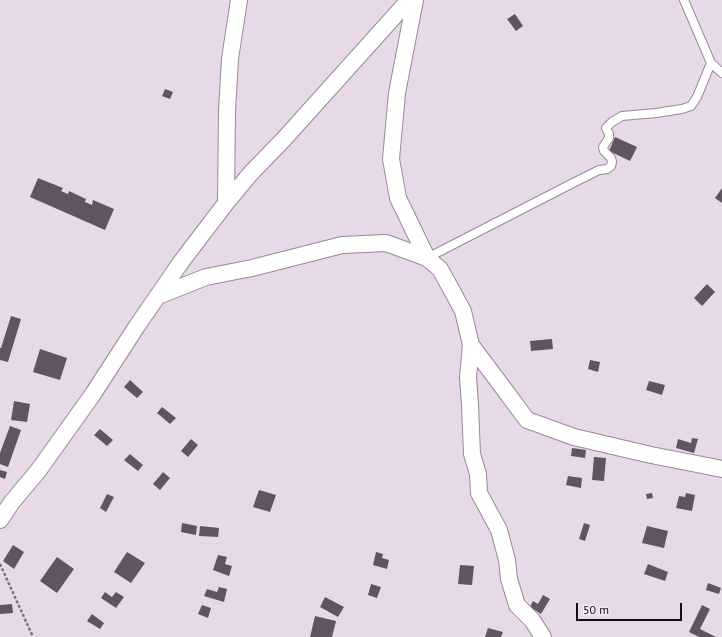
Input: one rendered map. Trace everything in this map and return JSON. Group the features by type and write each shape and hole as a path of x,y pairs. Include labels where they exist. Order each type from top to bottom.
{"street":[{"path":"226,203 227,110 230,58 240,0"},
{"path":"0,520 12,502 38,471 93,394 181,262 226,203 251,173 284,139 409,0"},
{"path":"415,0 397,93 391,159 398,198 427,258"},
{"path":"158,296 206,277 252,268 342,245 386,243 427,258 440,269 463,311 471,345 468,377 472,454 478,474 479,493 499,530 507,560 509,579 517,605 532,620 543,637"},
{"path":"471,345 527,420 574,437 651,455 722,468"}],"lane":[{"path":"684,0 711,63 722,73"},
{"path":"427,258 573,182 599,170 607,169 611,166 612,162 611,158 604,151 603,147 609,138 606,128 622,116 656,113 691,106 697,97 711,63"}],"path":[{"path":"0,564 33,637"}],"building":[{"path":"515,14 523,26 516,31 507,19"},
{"path":"165,89 173,92 170,99 162,96"},
{"path":"615,137 637,147 630,161 609,151"},
{"path":"38,178 63,188 61,191 68,194 69,191 86,199 85,202 92,205 93,200 114,209 105,230 30,197"},
{"path":"722,188 722,203 715,198"},
{"path":"707,284 715,292 702,306 694,298"},
{"path":"11,316 21,319 8,362 0,360 0,348"},
{"path":"552,339 553,349 531,351 530,341"},
{"path":"40,349 67,358 60,380 33,372"},
{"path":"590,360 600,362 598,372 588,369"},
{"path":"130,380 143,392 137,398 124,387"},
{"path":"649,381 665,385 662,395 646,390"},
{"path":"14,401 30,404 27,422 11,420"},
{"path":"162,407 176,418 170,424 157,413"},
{"path":"10,426 21,430 8,467 0,464 0,453"},
{"path":"100,429 113,440 107,446 94,435"},
{"path":"692,438 698,439 694,453 676,448 678,439 691,443"},
{"path":"191,439 198,445 188,457 181,451"},
{"path":"572,448 586,450 585,458 571,456"},
{"path":"130,454 143,465 138,471 124,460"},
{"path":"594,457 606,458 604,481 592,480"},
{"path":"0,470 7,472 5,479 0,477"},
{"path":"163,472 170,478 160,490 153,484"},
{"path":"568,476 582,478 581,488 566,485"},
{"path":"259,490 276,495 270,512 253,507"},
{"path":"652,493 653,498 647,499 646,494"},
{"path":"686,493 695,495 692,511 676,508 679,496 685,497"},
{"path":"107,494 114,497 106,512 100,508"},
{"path":"182,523 197,526 196,535 181,532"},
{"path":"584,523 590,525 585,541 579,539"},
{"path":"200,526 219,528 218,537 199,536"},
{"path":"647,526 668,531 664,548 642,543"},
{"path":"13,545 24,552 14,569 3,561"},
{"path":"127,552 145,563 131,583 114,572"},
{"path":"376,552 383,554 382,558 389,560 387,569 373,565"},
{"path":"218,555 227,557 225,564 232,566 229,576 213,570"},
{"path":"57,557 74,569 57,593 40,581"},
{"path":"648,564 668,572 665,581 644,574"},
{"path":"460,565 474,566 472,585 458,584"},
{"path":"708,583 721,588 719,594 706,590"},
{"path":"371,584 381,587 377,598 368,595"},
{"path":"219,587 227,589 224,602 204,596 207,589 217,592"},
{"path":"105,592 112,597 116,592 124,597 116,608 101,598"},
{"path":"543,595 550,599 541,614 530,607 533,601 538,604"},
{"path":"325,597 344,607 338,617 320,607"},
{"path":"12,604 13,613 0,614 0,605"},
{"path":"202,605 211,608 208,618 198,614"},
{"path":"702,605 710,609 700,629 716,637 699,637 689,632"},
{"path":"92,614 104,623 100,629 87,621"},
{"path":"315,616 336,621 332,637 310,637"},
{"path":"488,628 503,632 501,637 485,637"}]}
